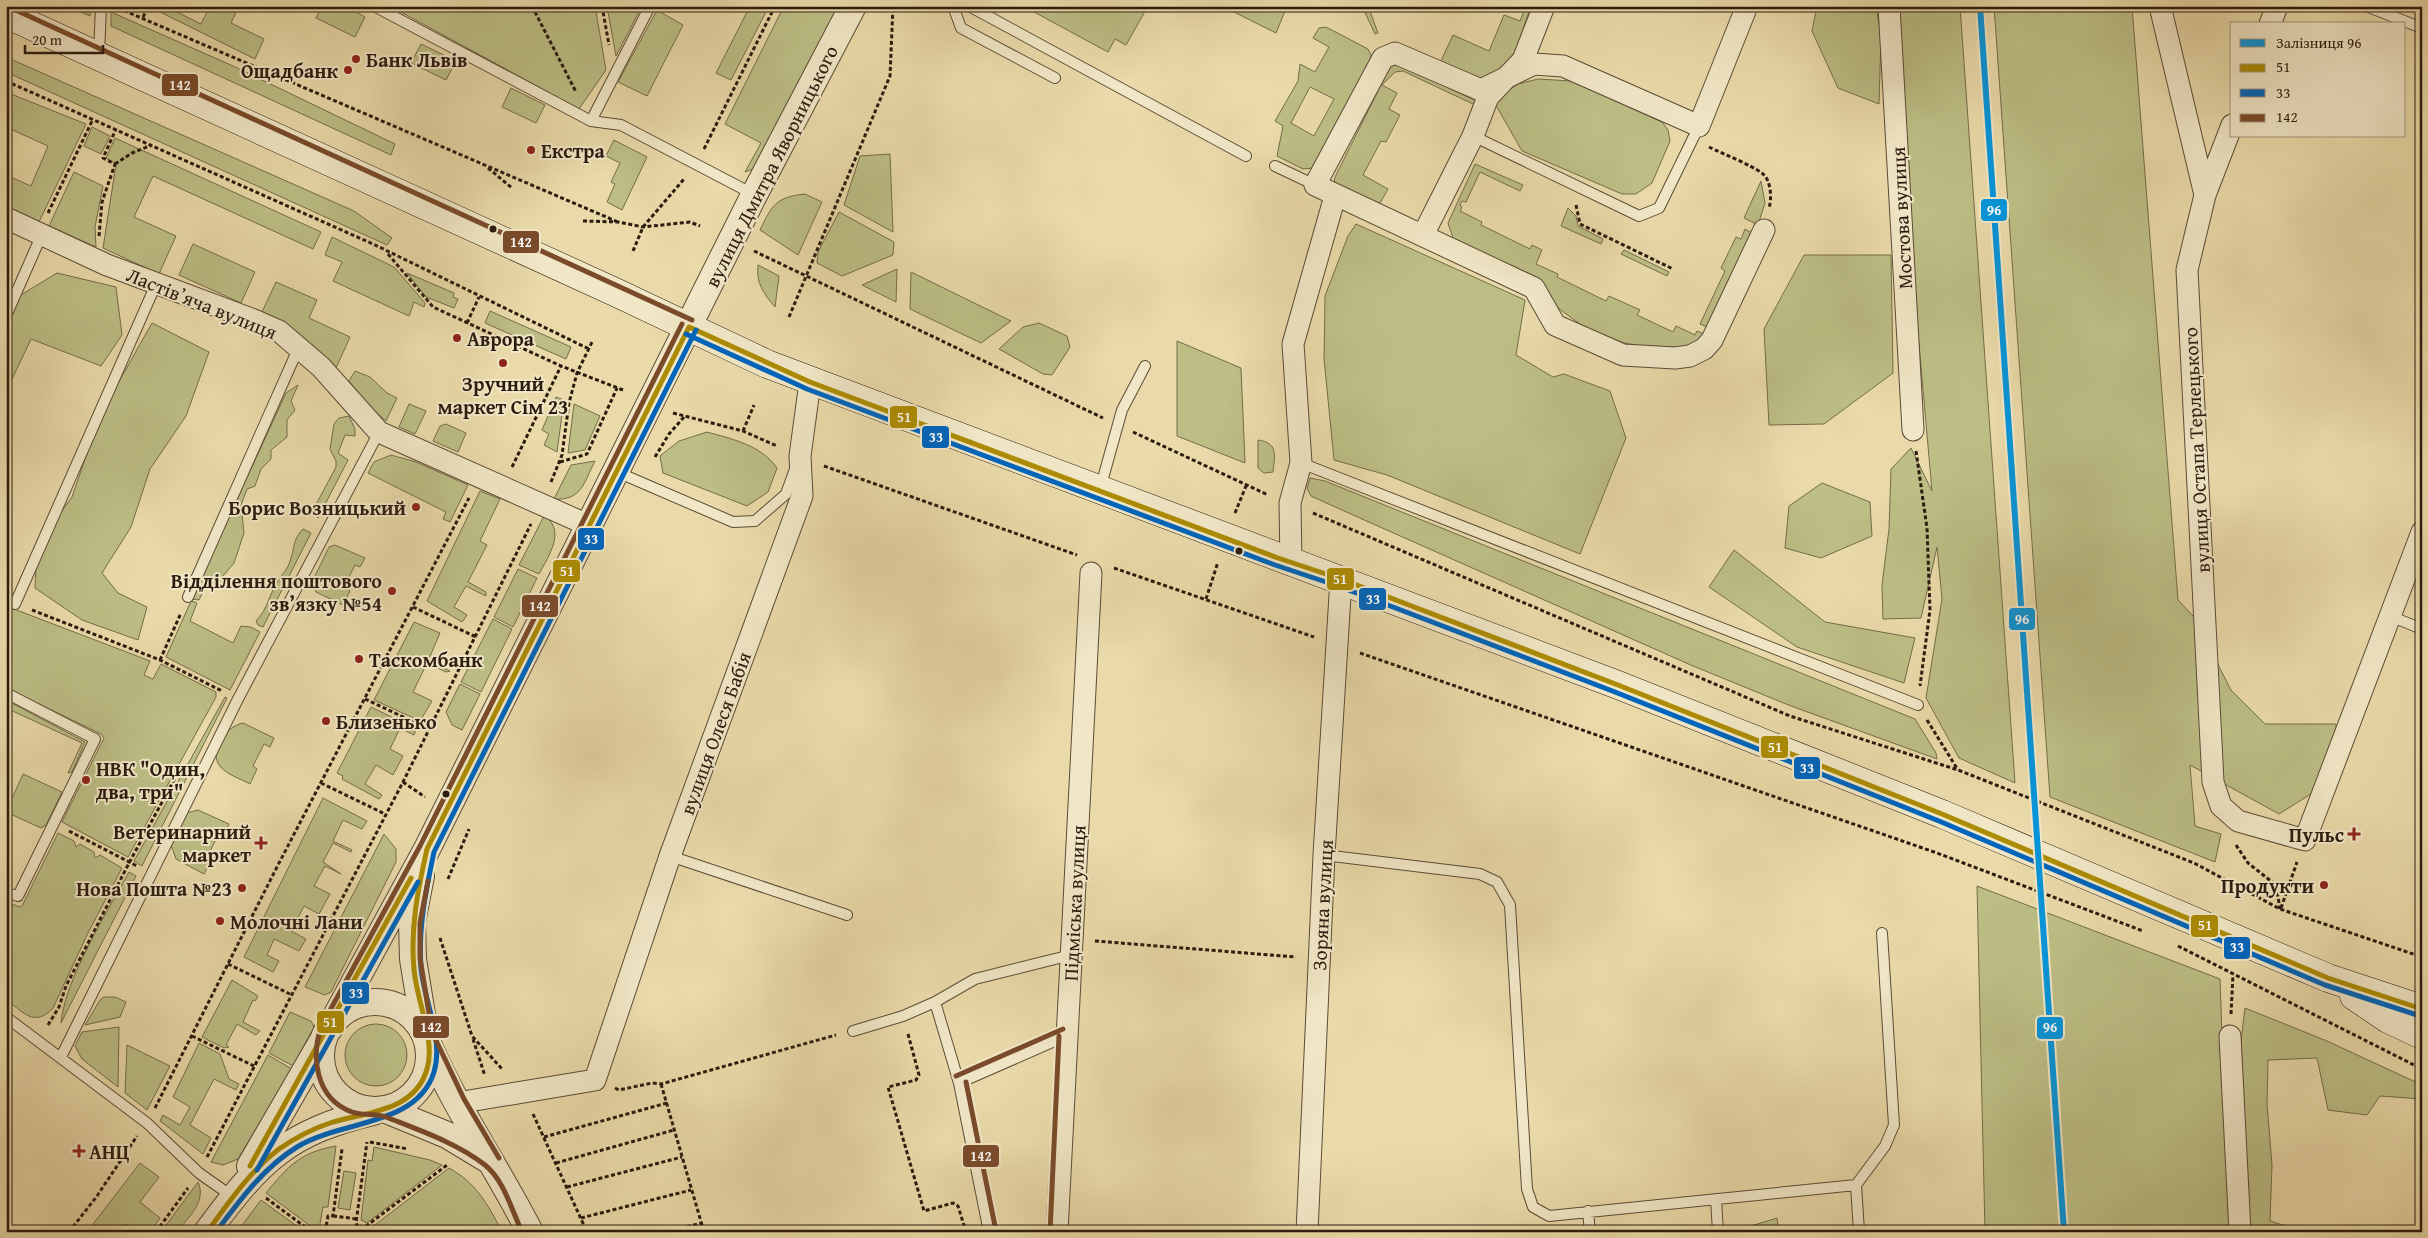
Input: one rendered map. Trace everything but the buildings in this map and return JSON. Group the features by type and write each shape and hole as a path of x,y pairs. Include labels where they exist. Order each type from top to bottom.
{"main road":[{"path":"6,14 810,382 1341,579 1618,685 1942,814 2328,978 2422,1009"},
{"path":"2328,978 2388,1019 2422,1035"}],"street":[{"name":"вулиця Дмитра Яворницького","path":"427,849 590,526 628,477 689,327 754,195 853,6"},
{"path":"1424,235 1473,136 1488,97 1523,60 1544,6"},
{"path":"1747,6 1696,133 1563,66 1534,64 1481,90 1395,52 1383,58 1315,185 1534,288 1555,325 1623,355 1675,358 1697,352 1712,340 1764,230"},
{"name":"Мостова вулиця","path":"1889,6 1913,430"},
{"name":"вулиця Остапа Терлецького","path":"2160,6 2205,195 2187,270 2213,782 2221,806 2238,821 2305,840"},
{"path":"2271,22 2277,6"},
{"path":"2205,195 2230,130"},
{"path":"1291,562 1290,503 1301,463 1293,344 1335,196"},
{"name":"Ластівʼяча вулиця","path":"6,218 107,265 157,282 279,332 321,367 379,432 590,526"},
{"name":"вулиця Олеся Бабія","path":"595,1080 670,856 802,496 800,456 810,382"},
{"path":"2305,840 2422,532"},
{"name":"Підміська вулиця","path":"1056,1232 1072,947 1088,566"},
{"name":"Зоряна вулиця","path":"1307,1232 1324,855 1341,579"},
{"path":"233,1197 427,849"},
{"path":"207,1232 233,1197 273,1155 291,1141 335,1121 400,1104 413,1095 422,1082 430,1055 413,959 412,922 427,849"},
{"path":"493,1162 447,1136 383,1109 366,1109 350,1103 337,1094 328,1081 322,1066 322,1050 327,1031 340,1015 354,1006 370,1002 387,1003 403,1009 416,1020 457,1103 493,1162 530,1232"},
{"path":"2230,1036 2240,1232"},
{"path":"457,1103 595,1080"}],"lane":[{"path":"99,56 101,6"},
{"path":"374,6 591,121 621,126 754,195"},
{"path":"591,121 650,6"},
{"path":"953,6 960,28 1055,78"},
{"path":"968,6 1246,156"},
{"path":"2366,6 2422,28"},
{"path":"1473,136 1639,216 1659,208 1696,133"},
{"path":"1275,166 1315,185"},
{"path":"6,316 39,233"},
{"path":"15,604 157,282"},
{"path":"188,597 298,349"},
{"path":"1099,490 1122,410 1145,366"},
{"path":"61,1057 238,699 379,432"},
{"path":"628,477 733,522 754,521 786,494 800,456"},
{"path":"1301,463 1918,705"},
{"path":"2390,616 2422,629"},
{"path":"6,693 95,739 18,896 6,893"},
{"path":"1324,855 1480,874 1497,882 1510,905 1527,1188 1533,1207 1549,1216 1856,1185"},
{"path":"670,856 847,915"},
{"path":"1859,1232 1856,1185 1885,1146 1894,1125 1882,933"},
{"path":"852,1031 903,1016 935,1002 975,979 1072,947"},
{"path":"935,1002 959,1083 989,1232"},
{"path":"6,1017 146,1123 199,1173 233,1197"},
{"path":"959,1083 1066,1036"},
{"path":"1716,1199 1718,1232"},
{"path":"1588,1211 1590,1232"}],"path":[{"path":"116,6 618,222"},
{"path":"143,18 149,6"},
{"path":"532,6 591,121"},
{"path":"602,6 614,75"},
{"path":"633,251 643,227 697,164 775,6"},
{"path":"789,317 890,76 893,6"},
{"path":"6,81 152,145 386,252 589,349"},
{"path":"39,233 93,119"},
{"path":"116,129 104,158 116,164"},
{"path":"1696,133 1764,174 1771,199 1764,230"},
{"path":"107,265 100,246 99,229 102,202 116,164 132,153 152,145"},
{"path":"484,164 512,188"},
{"path":"1572,202 1579,214 1580,224 1673,269"},
{"path":"583,221 618,222 643,227 690,222 700,226"},
{"path":"751,250 1246,486 1790,716 1958,770 2194,863 2280,909 2422,957"},
{"path":"386,252 433,307 577,373 623,390"},
{"path":"466,323 479,297"},
{"path":"156,1232 199,1173 290,994 403,782 542,504 562,455 569,403 577,373 593,340"},
{"path":"69,1232 97,1196 146,1123 168,1086 228,964 474,489 482,478 512,467 561,366"},
{"path":"560,462 587,454 617,388"},
{"path":"743,431 754,406"},
{"path":"670,412 743,431 852,477 1088,566"},
{"path":"628,477 684,417"},
{"path":"1913,430 1927,528 1930,610 1918,705 1958,770"},
{"path":"1113,568 1937,853 2148,933"},
{"path":"160,660 188,597"},
{"path":"15,604 160,660 238,699"},
{"path":"413,608 476,637"},
{"path":"218,700 223,691"},
{"path":"365,700 429,729"},
{"path":"38,1041 59,1007 66,986 129,862 181,768"},
{"path":"403,782 428,800"},
{"path":"321,783 385,814"},
{"path":"447,880 472,821"},
{"path":"2238,821 2234,841 2248,863 2276,885 2280,909"},
{"path":"54,823 120,858"},
{"path":"2280,909 2305,840"},
{"path":"439,933 491,1097"},
{"path":"2175,944 2422,1069"},
{"path":"1072,947 1320,959"},
{"path":"228,964 290,994"},
{"path":"2230,1036 2233,974"},
{"path":"903,1016 919,1075 916,1080 888,1087 924,1211 953,1203 958,1206 966,1232"},
{"path":"595,1080 611,1083 619,1090 652,1083 661,1084 852,1031"},
{"path":"192,1036 254,1066"},
{"path":"472,1036 522,1093 588,1232"},
{"path":"661,1084 704,1232"},
{"path":"544,1137 667,1103"},
{"path":"556,1163 674,1130"},
{"path":"332,1216 343,1141"},
{"path":"359,1141 410,1150"},
{"path":"368,1142 357,1219 358,1230 365,1228 450,1163 442,1159"},
{"path":"567,1187 682,1157"},
{"path":"581,1218 692,1190"},
{"path":"260,1193 312,1232"},
{"path":"325,1232 328,1216 357,1219"},
{"path":"671,1231 701,1222"}],"green space":[{"path":"67,6 91,6 90,16"},
{"path":"156,6 165,6 201,24 210,6 239,6 231,23 264,39 255,59 154,9"},
{"path":"322,6 346,6 365,17 355,37 316,18"},
{"path":"390,6 595,6 606,70 579,109"},
{"path":"607,6 642,6 616,56"},
{"path":"750,6 769,6 731,80 716,73"},
{"path":"784,6 840,6 755,168 745,172 761,143 725,124"},
{"path":"1023,6 1148,6 1126,45 1115,39 1108,52"},
{"path":"1222,6 1287,6 1276,33"},
{"path":"1362,6 1368,6 1378,33 1375,34"},
{"path":"1526,6 1531,6 1511,64 1488,81 1440,63 1453,35 1489,51 1504,15 1520,21"},
{"path":"1817,6 1876,6 1881,37 1879,104 1838,88 1812,31"},
{"path":"1889,6 1960,6 2015,783 1959,758 1926,698 1942,599 1937,547 1921,618 1883,619 1882,585 1889,529 1891,469 1911,448 1932,491"},
{"path":"1994,6 2132,6 2178,600 2193,616 2231,690 2265,724 2336,724 2338,777 2279,814 2190,765 2195,826 2221,834 2215,862 2050,797"},
{"path":"657,10 683,25 647,96 618,82"},
{"path":"111,12 233,66 395,144 391,155 111,26"},
{"path":"1326,27 1368,49 1371,55 1370,63 1313,168 1303,169 1277,156 1283,126 1275,121 1298,81 1300,64 1315,72 1329,47 1313,38 1319,28","holes":["1310,87 1334,99 1314,136 1291,123"]},
{"path":"421,44 456,61 446,80 411,63"},
{"path":"6,57 354,211 392,238 387,245 6,72"},
{"path":"1398,64 1476,101 1475,105 1403,71 1395,72 1382,85 1397,93 1389,109 1400,115 1386,142 1381,141 1363,175 1388,189 1379,205 1334,183 1335,177 1390,67"},
{"path":"1538,79 1571,81 1662,122 1668,130 1670,141 1652,183 1636,194 1622,194 1522,151 1493,100 1518,84"},
{"path":"511,88 545,105 536,123 502,107"},
{"path":"6,92 86,124 38,224 6,209 6,175 31,186 48,146 6,127"},
{"path":"92,127 110,136 101,154 84,146"},
{"path":"115,138 321,232 313,249 153,176 134,217 176,236 159,274 103,248 116,164 106,158"},
{"path":"614,140 647,157 622,210 607,202 615,184 611,182 620,163 606,156"},
{"path":"890,154 893,232 844,205 860,156"},
{"path":"1475,164 1523,185 1520,191 1480,172 1466,202 1462,201 1460,211 1482,222 1481,225 1530,249 1532,245 1542,250 1536,264 1558,274 1557,277 1606,301 1609,296 1640,310 1637,315 1673,332 1676,326 1695,335 1697,331 1704,334 1707,327 1700,324 1725,271 1721,268 1736,237 1741,239 1745,229 1755,235 1703,341 1672,351 1624,343 1584,327 1558,308 1548,291 1532,277 1453,238 1448,223"},
{"path":"74,172 103,186 95,227 96,247 49,226"},
{"path":"1761,181 1765,203 1758,225 1744,218"},
{"path":"805,194 822,202 798,255 760,230 772,208 781,200"},
{"path":"1568,208 1576,216 1578,226 1603,239 1601,244 1561,226"},
{"path":"839,212 894,242 893,255 842,276 817,263 818,252"},
{"path":"1356,224 1525,300 1516,355 1553,377 1564,374 1610,391 1626,438 1580,554 1387,475 1334,460 1324,359 1325,296 1348,236"},
{"path":"332,237 394,267 425,303 424,307 414,302 409,316 333,281 342,262 325,255"},
{"path":"193,244 255,272 241,303 179,275"},
{"path":"1624,250 1669,272 1667,276 1621,254"},
{"path":"1804,255 1891,255 1893,373 1824,424 1769,425 1764,329"},
{"path":"758,265 779,276 775,307 761,288 758,277"},
{"path":"897,269 896,302 862,285"},
{"path":"911,272 1011,321 981,343 910,309"},
{"path":"57,273 116,287 122,335 101,366 31,339 6,392 6,304"},
{"path":"407,273 454,293 453,297 458,299 454,308 426,297"},
{"path":"276,282 317,300 309,318 350,337 336,368 302,337 262,312"},
{"path":"490,311 571,347 566,359 485,323"},
{"path":"152,323 209,352 186,416 150,469 131,527 102,573 118,593 147,607 138,640 82,620 35,588 37,545 72,497 100,415"},
{"path":"1039,323 1067,336 1070,347 1052,375 1043,374 999,349 1023,327"},
{"path":"1177,341 1241,368 1245,463 1177,436"},
{"path":"355,371 370,377 387,393 397,398 386,421 369,406 349,381"},
{"path":"298,385 291,401 295,410 287,420 287,437 271,450 271,459 261,469 255,486 247,489 241,505 244,533 234,563 223,576 223,584 220,589 207,583 199,600 191,599 286,393"},
{"path":"556,397 564,400 557,452 544,445 549,434 542,430"},
{"path":"409,404 426,411 415,434 399,427"},
{"path":"574,404 600,416 585,450 568,453"},
{"path":"349,416 355,429 355,436 345,435 338,453 348,460 318,518 312,512 336,467 336,461 330,449 334,424 339,418"},
{"path":"446,424 466,433 458,452 433,441 440,426"},
{"path":"707,432 754,448 770,460 777,468 768,492 747,506 663,473 660,456 679,441"},
{"path":"1258,440 1269,444 1274,450 1273,472 1264,473 1258,468"},
{"path":"391,455 416,462 468,485 450,522 443,519 446,512 368,473 374,462"},
{"path":"595,461 581,489 571,497 554,499 571,465"},
{"path":"1310,478 1325,481 1915,719 1936,753 1937,759 1791,706 1693,666 1353,515 1311,496 1307,488"},
{"path":"1822,483 1870,502 1872,536 1821,558 1785,548 1789,506"},
{"path":"480,491 500,499 480,541 487,545 468,582 486,592 486,596 466,586 454,607 467,615 462,622 427,601"},
{"path":"544,516 551,522 555,536 551,552 539,574 519,565"},
{"path":"303,529 311,533 263,627 258,625 256,621 288,567 295,541"},
{"path":"335,545 365,558 360,567 355,565 344,587 350,591 343,605 316,592 313,580 329,547"},
{"path":"1734,550 1825,622 1915,638 1904,683 1797,647 1709,587"},
{"path":"518,569 537,578 513,627 494,617"},
{"path":"191,601 197,603 190,621 233,643 241,626 251,627 260,632 230,690 166,657"},
{"path":"6,606 150,661 144,675 153,679 161,664 216,692 216,697 128,857 62,822 104,738 101,734 6,688"},
{"path":"493,619 512,629 481,692 461,682"},
{"path":"414,622 440,633 428,661 450,671 446,672 427,663 413,692 432,701 420,721 374,700"},
{"path":"460,684 480,694 462,730 452,725 446,712"},
{"path":"225,697 227,698 142,866 134,861"},
{"path":"6,700 85,742 72,772 68,773 82,743 6,708"},
{"path":"371,707 416,729 414,735 400,728 390,749 403,756 393,775 376,765 365,784 382,795 379,799 342,779 343,776 337,773"},
{"path":"243,723 274,738 270,747 264,744 253,766 257,769 250,784 225,771 219,765 216,752 221,739 226,733"},
{"path":"23,774 62,792 46,825 41,828 6,812"},
{"path":"323,798 367,821 362,829 343,820 333,841 352,850 351,852 333,843 323,862 341,874 325,866 314,886 330,894 319,914 304,906 291,931 306,939 299,951 274,939 267,955 279,961 273,972 244,957"},
{"path":"198,810 229,824 224,834 220,832 208,855 212,858 204,874 176,859 171,845 186,813"},
{"path":"58,833 74,841 76,847 80,844 94,852 95,858 100,855 122,868 88,933 53,1008 40,1017 34,1017 23,1013 6,999 6,902 22,906"},
{"path":"384,834 396,849 396,862 331,992 325,995 305,987"},
{"path":"129,872 136,876 61,1023 64,1006 78,966"},
{"path":"1977,886 2220,979 2229,1232 1985,1232"},
{"path":"232,980 258,996 255,1001 253,1000 243,1022 260,1031 256,1035 237,1024 226,1045 229,1047 224,1048 202,1037"},
{"path":"104,997 115,997 126,1002 120,1017 85,1025 100,1000"},
{"path":"2245,1008 2327,1041 2422,1085 2422,1099 2380,1096 2367,1115 2328,1110 2317,1058 2268,1060 2267,1104 2272,1165 2270,1221 2305,1232 2250,1232 2241,1041"},
{"path":"290,1012 311,1021 314,1027 293,1066 269,1053"},
{"path":"376,1024 393,1029 398,1033 402,1038 407,1055 402,1072 398,1077 393,1081 376,1086 359,1081 354,1077 350,1072 345,1055 350,1038 354,1033 359,1029"},
{"path":"119,1027 118,1087 82,1059 75,1046 82,1032"},
{"path":"199,1043 220,1054 229,1079 239,1084 236,1090 214,1079 190,1125 211,1138 203,1154 160,1121 163,1115 180,1125 190,1107 173,1097"},
{"path":"127,1045 170,1066 147,1110 125,1093"},
{"path":"268,1055 292,1069 238,1159 223,1165 211,1162"},
{"path":"336,1146 328,1207 323,1207 319,1230 317,1231 266,1193 281,1175 304,1156"},
{"path":"374,1147 430,1160 442,1165 367,1223 361,1220 368,1160 372,1161"},
{"path":"140,1163 159,1177 140,1202 160,1218 150,1232 135,1232 125,1224 118,1232 87,1232"},
{"path":"449,1168 474,1187 492,1212 502,1232 366,1232"},
{"path":"344,1171 356,1173 350,1210 338,1208"},
{"path":"198,1182 200,1196 191,1215 177,1232 161,1232"},
{"path":"261,1200 305,1232 237,1232"},
{"path":"1777,1218 1779,1232 1738,1232 1738,1230"}],"rail line":[{"name":"96","path":"1980,6 2064,1232"}],"transit line":[{"name":"142","path":"9,7 692,320"},
{"name":"142","path":"522,1232 507,1196 492,1171 474,1157 437,1138 386,1117 352,1112 340,1106 330,1097 319,1076 317,1063 318,1037 322,1025 420,846 682,324"},
{"name":"51","path":"689,327 810,382 1278,558 1341,579 1618,685 1942,814 2328,978 2422,1009"},
{"name":"51","path":"207,1232 249,1177 279,1149 323,1125 387,1108 400,1102 412,1094 421,1083 427,1069 429,1046 414,969 413,939 418,894 427,849 689,327"},
{"name":"33","path":"216,1232 243,1197 285,1155 315,1138 395,1113 411,1103 425,1090 434,1072 437,1046 423,981 420,953 423,909 434,852 696,330"},
{"name":"33","path":"686,334 807,389 1275,565 1338,586 1615,692 1939,821 2325,985 2420,1016"},
{"name":"51","path":"250,1166 411,878"},
{"name":"142","path":"428,881 420,923 420,958 432,1032 464,1099 499,1158"},
{"name":"33","path":"257,1170 418,882"},
{"name":"142","path":"956,1076 1063,1029"},
{"name":"142","path":"1050,1232 1059,1036"},
{"name":"142","path":"966,1082 996,1231"}],"place":[{"name":"Банк Львів","path":"356,59"},
{"name":"Ощадбанк","path":"348,70"},
{"name":"Екстра","path":"531,150"},
{"name":"Аврора","path":"457,338"},
{"name":"Зручний маркет Сім 23","path":"503,363"},
{"name":"Борис Возницький","path":"416,507"},
{"name":"Відділення поштового зв’язку №54","path":"392,591"},
{"name":"Таскомбанк","path":"359,659"},
{"name":"Близенько","path":"326,721"},
{"name":"НВК \"Один, два, три\"","path":"86,780"},
{"name":"Пульс","path":"2354,834"},
{"name":"Ветеринарний маркет","path":"261,843"},
{"name":"Продукти","path":"2324,885"},
{"name":"Нова Пошта №23","path":"242,888"},
{"name":"Молочні Лани","path":"220,921"},
{"name":"АНЦ","path":"79,1151"}]}
